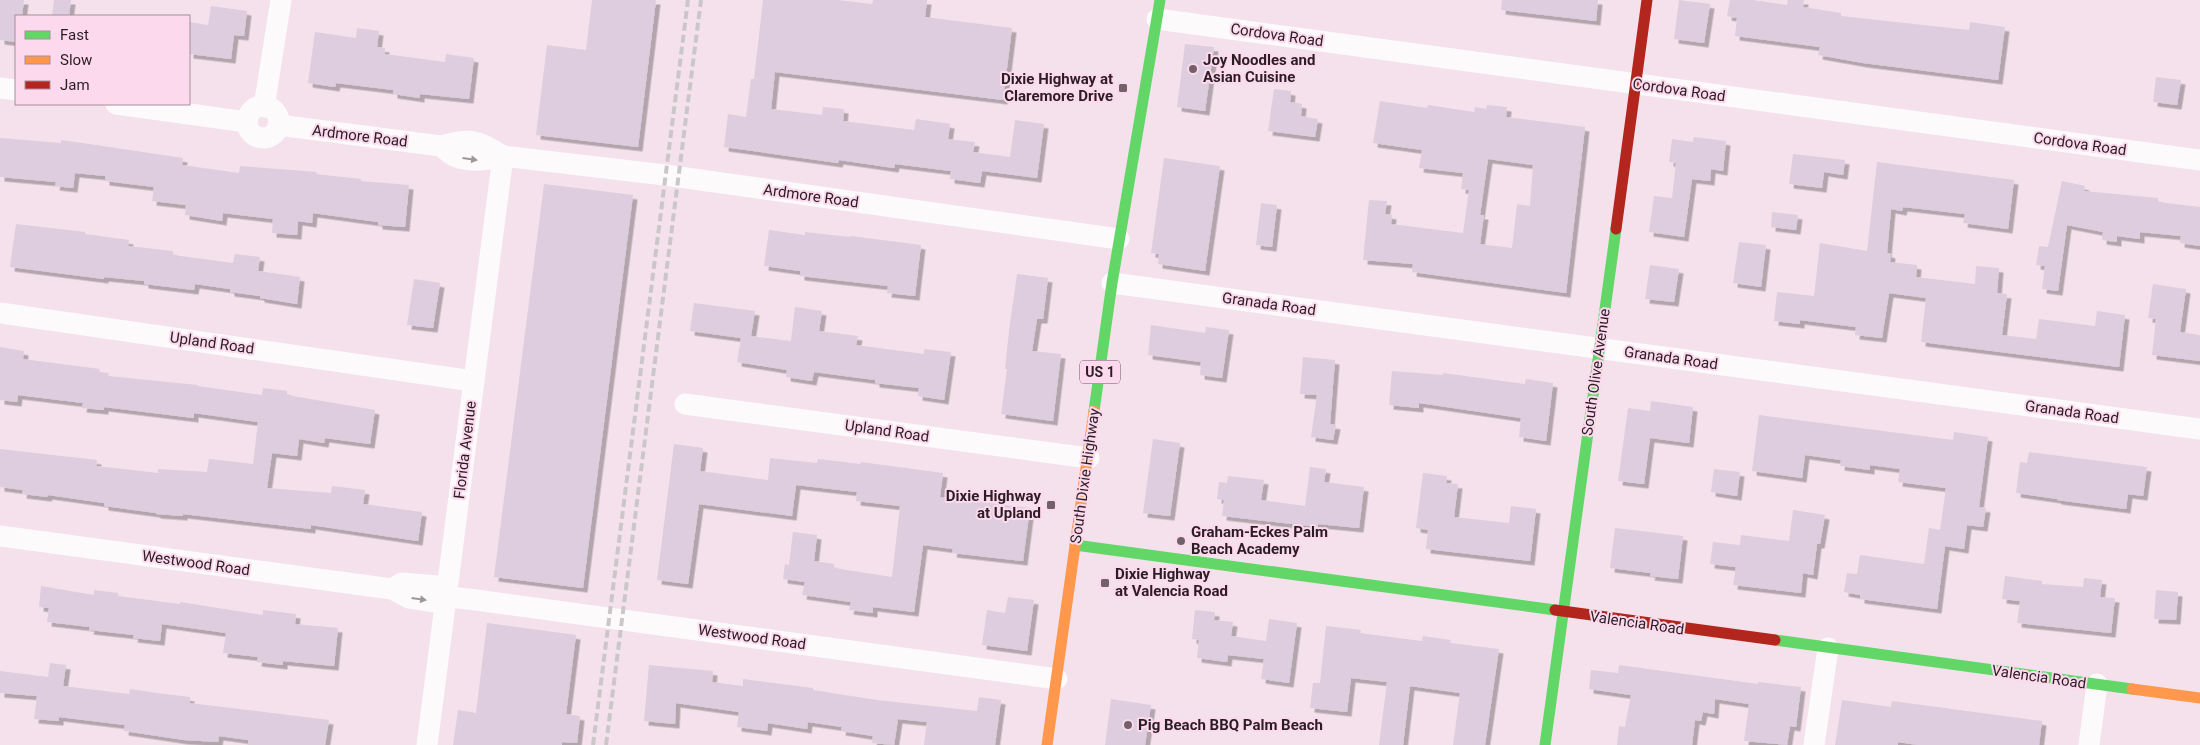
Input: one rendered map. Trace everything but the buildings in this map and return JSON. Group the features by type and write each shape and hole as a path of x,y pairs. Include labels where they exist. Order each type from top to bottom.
{"street":[{"path":"264,107 282,0"},
{"name":"South Olive Avenue","path":"1545,745 1647,0"},
{"name":"Cordova Road","path":"1159,9 1636,84 2200,160"},
{"name":"South Dixie Highway","path":"1047,745 1112,283 1159,9"},
{"path":"0,88 15,90"},
{"path":"123,105 247,122"},
{"path":"264,107 269,108 277,115 278,125 273,134 263,138 250,132 247,122 254,109 264,107"},
{"name":"Ardmore Road","path":"278,125 441,146 461,140 478,142 503,156 665,175 1119,238"},
{"name":"Florida Avenue","path":"428,745 503,156"},
{"name":"Granada Road","path":"1112,283 2200,429"},
{"name":"Upland Road","path":"0,313 423,374 442,364 474,374"},
{"name":"Upland Road","path":"685,404 1088,458"},
{"name":"Westwood Road","path":"0,536 392,589 402,583 437,586 447,597 609,617 1057,679"},
{"name":"Valencia Road","path":"1075,545 1563,613 2200,698"},
{"path":"1814,745 1828,648"},
{"path":"2089,745 2097,684"}],"railway":[{"path":"593,745 688,0"},
{"path":"606,745 701,0"}],"traffic: fast":[{"path":"1094,411 1112,283 1160,0"},
{"path":"1545,745 1616,229"},
{"path":"1075,545 1555,610"},
{"path":"1775,640 2132,689"}],"traffic: slow":[{"path":"1047,745 1094,411"},
{"path":"2132,689 2200,698"}],"traffic: jam":[{"path":"1616,229 1647,0"},
{"path":"1555,610 1775,640"}],"place":[{"name":"Joy Noodles and Asian Cuisine","path":"1193,69"},
{"name":"Dixie Highway at Claremore Drive","path":"1123,88"},
{"name":"Dixie Highway at Upland","path":"1051,505"},
{"name":"Graham-Eckes Palm Beach Academy","path":"1181,541"},
{"name":"Dixie Highway at Valencia Road","path":"1105,583"},
{"name":"Pig Beach BBQ Palm Beach","path":"1128,725"}]}
